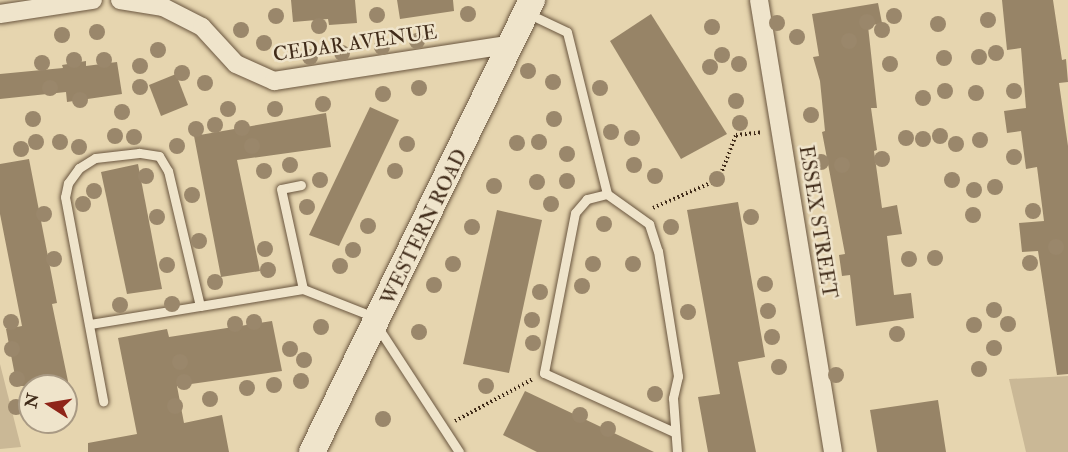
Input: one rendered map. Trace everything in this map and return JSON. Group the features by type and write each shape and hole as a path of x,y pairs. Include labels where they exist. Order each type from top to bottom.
{"main road":[{"name":"WESTERN ROAD","path":"312,452 378,323 529,6"}],"street":[{"path":"0,14 93,0"},
{"name":"CEDAR AVENUE","path":"120,0 163,7 202,27 236,64 274,81 512,44"},
{"name":"ESSEX STREET","path":"759,0 833,452"}],"lane":[{"path":"529,6 567,32 607,194 639,214 649,224 658,251 668,302 678,376 673,398 677,452"},
{"path":"103,401 65,197 68,183 79,168 95,158 139,153 159,156 168,171 200,306"},
{"path":"301,185 280,189 303,289"},
{"path":"607,194 587,199 575,213 544,373 674,432"},
{"path":"90,324 303,289 378,323 459,452"}],"path":[{"path":"639,214 719,179 736,135 780,129"},
{"path":"444,427 544,373"}],"shaded area":[{"path":"0,364 21,447 0,449"},
{"path":"1068,376 1068,452 1026,452 1009,379"}],"building":[{"path":"291,0 355,0 357,23 329,25 328,19 293,22"},
{"path":"397,0 453,0 454,11 400,19"},
{"path":"1002,0 1053,0 1062,60 1066,59 1068,82 1059,83 1068,146 1068,374 1057,375 1038,251 1022,252 1019,223 1044,221 1037,167 1026,169 1021,131 1007,133 1004,111 1026,108 1021,48 1007,50"},
{"path":"878,3 882,23 868,26 877,108 871,108 877,150 874,151 882,208 897,205 902,234 887,236 894,295 911,293 914,318 856,326 850,275 842,276 839,255 845,254 822,132 825,131 820,81 813,57 819,56 812,14"},
{"path":"651,14 727,134 681,159 610,41"},
{"path":"86,61 86,66 117,62 122,94 67,102 66,92 0,99 0,74 63,68 62,65"},
{"path":"176,74 188,105 161,116 149,85"},
{"path":"370,107 399,120 339,246 309,235"},
{"path":"326,113 331,147 237,160 260,271 221,277 194,136"},
{"path":"29,159 57,303 52,304 67,374 18,374 18,386 6,329 22,326 0,214 0,164"},
{"path":"138,164 162,289 127,294 101,172"},
{"path":"738,202 765,357 738,362 756,452 708,452 698,397 720,394 687,210"},
{"path":"497,210 542,220 509,373 463,364"},
{"path":"272,321 282,371 177,386 184,423 222,415 229,452 88,452 88,443 137,434 118,338 167,329 169,337"},
{"path":"525,391 654,452 537,452 503,435"},
{"path":"938,400 946,452 877,452 870,410"}]}
